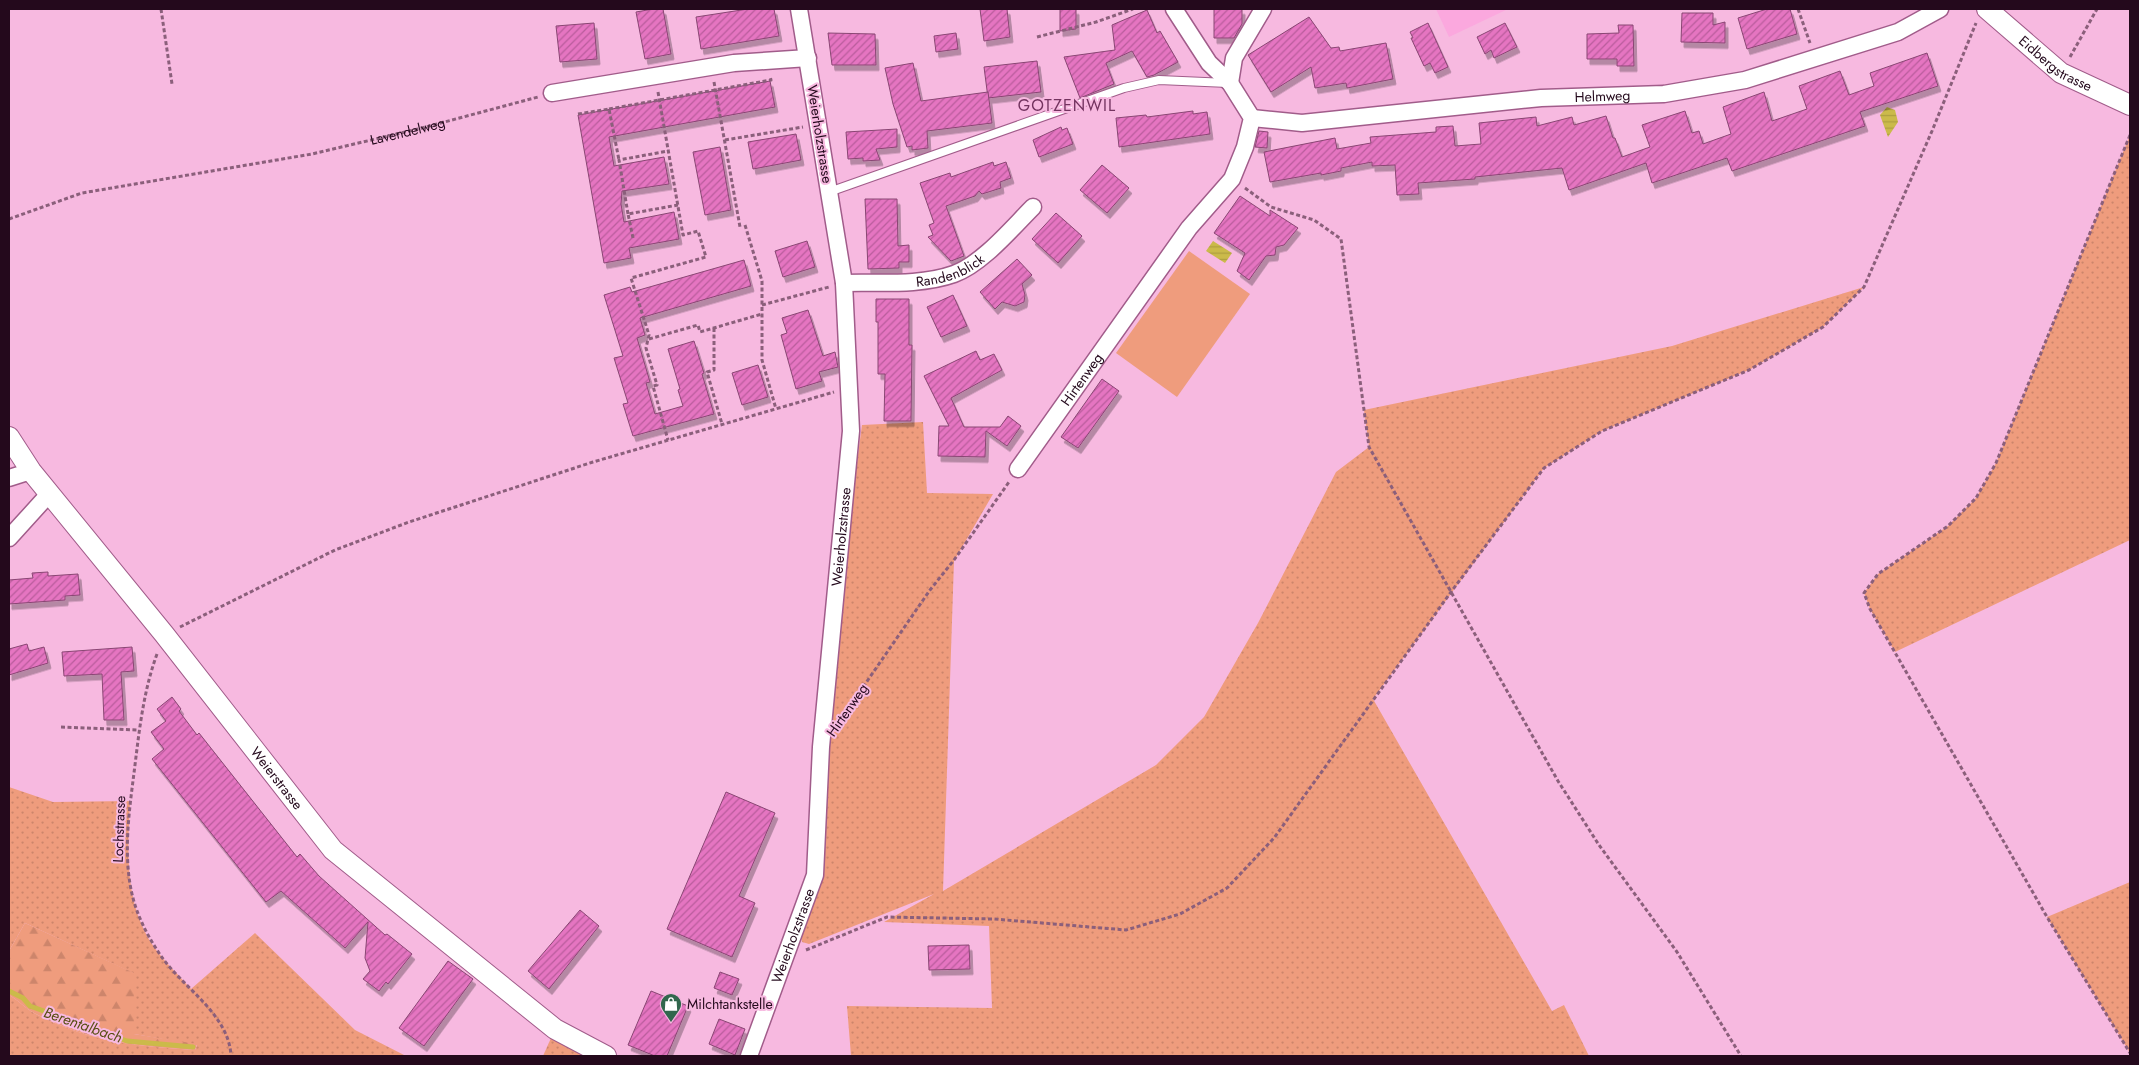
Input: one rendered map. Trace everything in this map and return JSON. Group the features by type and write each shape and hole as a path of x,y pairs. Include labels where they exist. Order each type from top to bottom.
{"street":[{"name":"Weierholzstrasse","path":"749,1056 815,875 822,747 851,431 844,283 799,9"},
{"path":"1174,9 1210,63 1230,83 1252,118"},
{"path":"1230,83 1234,58 1263,9"},
{"name":"Helmweg","path":"1252,118 1302,123 1541,98 1664,94 1745,80 1898,32 1940,9"},
{"name":"Eidbergstrasse","path":"1983,13 2061,73 2130,105"},
{"path":"552,93 734,63 808,58"},
{"name":"Hirtenweg","path":"1018,469 1189,228 1232,179 1245,147 1252,118"},
{"name":"Randenblick","path":"844,283 922,281 955,273 986,254 1033,208"},
{"name":"Weierstrasse","path":"9,437 49,494 164,634 332,850 555,1028 606,1056"},
{"path":"9,478 32,471"},
{"path":"9,538 49,494"}],"lane":[{"path":"829,192 1124,88 1159,80 1230,83"}],"path":[{"path":"161,9 172,84"},
{"path":"1037,36 1096,22 1133,9"},
{"path":"1798,9 1815,58"},
{"path":"2061,73 2097,9"},
{"path":"784,959 887,916 994,919 1126,930 1180,914 1227,888 1274,838 1451,592 1544,468 1602,431 1749,370 1823,327 1864,287 1983,13"},
{"path":"578,114 771,80"},
{"path":"657,90 683,235 698,231 706,257 631,278 649,335 646,348 657,385 652,386 668,440"},
{"path":"716,90 740,227"},
{"name":"Lavendelweg","path":"9,219 82,193 312,154 431,126 552,93"},
{"path":"604,104 607,109 619,160 633,238"},
{"path":"724,140 818,124"},
{"path":"2130,135 1999,454 1976,498 1948,526 1878,574 1864,593 1870,609 2047,917 2130,1053"},
{"path":"619,160 668,151"},
{"path":"1232,179 1272,207 1314,220 1341,239 1369,447 1558,781 1599,845 1677,952 1741,1056"},
{"path":"628,214 678,205"},
{"path":"745,225 762,281 762,360 776,409"},
{"path":"762,305 844,283"},
{"path":"649,339 698,325 700,332 762,314"},
{"path":"714,328 714,370 707,372 722,424"},
{"path":"164,634 344,546 409,522 592,462 850,387"},
{"name":"Hirtenweg","path":"838,723 930,590 954,560 1018,469"},
{"name":"Lochstrasse","path":"164,634 148,680 139,730 130,801 127,857 132,894 147,935 162,958 218,1019 231,1047 231,1056"},
{"path":"61,727 139,730"}],"shaded area":[{"path":"1436,9 1508,9 1449,37"},
{"path":"1887,107 1895,110 1898,122 1888,137 1880,115"},
{"path":"1213,241 1232,253 1225,263 1206,251"}],"green space":[{"path":"2130,135 2130,540 1895,652 1870,609 1864,593 1878,574 1948,526 1976,498 1996,463"},
{"path":"1189,251 1250,294 1177,397 1116,353"},
{"path":"1864,287 1823,327 1749,370 1602,431 1544,468 1373,699 1552,1011 1564,1005 1589,1056 851,1056 847,1006 992,1008 989,926 884,922 934,894 809,944 802,942 801,936 828,748 850,515 862,425 923,422 927,493 993,494 954,561 943,891 1156,765 1204,717 1258,623 1336,472 1369,447 1364,410 1672,346"},
{"path":"9,787 53,802 130,801 128,853 134,903 147,936 156,950 191,989 255,933 355,1030 406,1056 9,1056 9,995 34,1013 54,1023 93,1036 132,1044 195,1050 197,1045 134,1034 133,973 25,923 9,951"},
{"path":"2130,882 2130,1053 2047,917"},
{"path":"25,923 134,973 134,1034 197,1044 195,1050 153,1047 93,1036 54,1023 34,1013 9,995 9,951"},
{"path":"555,1029 598,1056 543,1056"}],"building":[{"path":"663,9 671,54 645,59 636,12"},
{"path":"748,9 774,9 779,36 701,49 696,17"},
{"path":"980,9 1007,9 1010,37 984,41"},
{"path":"1060,9 1076,9 1076,29 1060,31"},
{"path":"1214,9 1242,9 1242,24 1234,38 1214,38"},
{"path":"1767,9 1790,9 1797,34 1747,49 1738,18"},
{"path":"1147,10 1157,33 1160,31 1178,62 1147,77 1132,51 1106,63 1114,84 1080,98 1064,57 1115,50 1112,25"},
{"path":"1682,13 1713,13 1713,25 1725,22 1725,43 1681,42"},
{"path":"1309,17 1331,48 1339,47 1340,51 1386,43 1393,79 1347,88 1346,83 1315,88 1311,67 1271,92 1248,55"},
{"path":"594,23 597,59 560,62 556,26"},
{"path":"1428,23 1448,67 1435,73 1430,63 1424,66 1410,32"},
{"path":"1505,23 1517,47 1494,58 1491,50 1485,54 1477,37"},
{"path":"1618,25 1633,25 1634,66 1617,66 1617,59 1587,59 1587,34 1619,33"},
{"path":"828,33 875,34 876,65 832,65"},
{"path":"956,33 958,49 936,52 934,36"},
{"path":"1927,53 1938,86 1860,112 1865,126 1732,171 1727,158 1652,183 1646,163 1569,190 1562,168 1475,177 1475,179 1418,183 1419,194 1397,195 1395,165 1372,166 1372,162 1341,168 1341,171 1321,175 1321,173 1270,182 1264,152 1335,138 1337,149 1371,143 1370,137 1436,132 1436,127 1453,126 1455,146 1481,144 1479,123 1536,117 1537,126 1572,117 1574,125 1606,116 1622,157 1650,147 1642,125 1685,111 1692,133 1699,131 1703,144 1731,134 1723,107 1764,92 1772,121 1807,109 1799,86 1840,71 1849,95 1874,86 1870,73"},
{"path":"1037,61 1041,92 988,98 984,67"},
{"path":"913,63 921,101 988,92 992,123 927,131 928,148 912,150 912,146 907,147 893,104 885,68"},
{"path":"770,81 775,107 609,137 614,166 664,157 669,184 622,191 621,204 624,222 674,212 679,239 629,248 631,258 604,263 578,115"},
{"path":"1193,111 1193,114 1207,112 1210,134 1119,147 1116,118 1146,115 1147,117"},
{"path":"1061,127 1062,130 1067,128 1073,144 1039,157 1033,140"},
{"path":"897,129 897,147 876,149 880,160 863,161 863,158 848,159 846,132"},
{"path":"1259,131 1268,132 1267,148 1255,147"},
{"path":"796,134 801,160 753,169 748,142"},
{"path":"720,147 731,210 705,215 693,152"},
{"path":"993,162 994,166 1006,162 1011,178 1000,182 1001,188 982,194 979,191 975,196 946,206 964,256 951,261 928,237 933,235 929,225 934,223 920,183 950,173 951,177"},
{"path":"1102,165 1129,188 1107,213 1080,190"},
{"path":"1240,196 1270,216 1270,210 1298,228 1284,245 1276,247 1275,255 1266,256 1249,280 1237,271 1245,253 1214,233"},
{"path":"865,199 897,199 898,246 909,245 909,262 899,262 899,268 868,269"},
{"path":"1056,213 1082,236 1058,263 1032,239"},
{"path":"807,241 815,267 783,277 775,251"},
{"path":"1017,259 1032,275 1022,284 1025,295 1024,302 1015,306 1002,302 995,309 980,292"},
{"path":"744,260 751,286 640,318 645,335 637,338 650,382 646,383 655,414 683,406 668,349 694,341 714,414 633,436 623,404 628,403 614,358 623,356 604,295 630,287 632,292"},
{"path":"953,295 967,326 941,337 927,307"},
{"path":"876,299 909,299 909,345 912,345 911,421 884,421 885,374 878,374"},
{"path":"808,310 823,356 835,352 838,367 819,372 822,381 796,389 781,335 787,333 782,318"},
{"path":"976,351 980,360 994,354 1002,370 951,398 964,427 1000,427 1008,416 1021,426 1007,446 986,431 985,457 938,456 939,426 949,426 924,376"},
{"path":"758,365 768,397 742,405 732,373"},
{"path":"1102,379 1119,391 1078,448 1061,437"},
{"path":"48,572 48,576 78,574 80,595 65,596 65,600 9,604 9,580 33,578 32,573"},
{"path":"27,644 29,651 44,647 48,663 9,675 9,649"},
{"path":"132,647 134,671 121,672 124,720 104,720 102,674 64,676 62,652"},
{"path":"172,697 181,709 179,711 197,735 199,733 297,857 300,854 319,876 385,935 387,934 412,954 388,984 386,982 379,991 363,979 370,971 365,958 368,922 345,948 281,891 266,902 152,759 164,749 151,732 166,721 157,709"},
{"path":"726,792 775,813 739,896 755,903 732,957 667,929"},
{"path":"580,910 599,926 549,989 528,971"},
{"path":"969,945 970,969 929,970 928,946"},
{"path":"448,961 473,979 424,1046 399,1028"},
{"path":"720,972 739,979 732,995 714,988"},
{"path":"651,991 688,1006 667,1056 655,1056 628,1045"},
{"path":"719,1019 745,1029 735,1055 709,1044"}],"waterway":[{"name":"Berentalbach","path":"9,991 23,998 30,1006 127,1041 193,1047"}],"place":[{"name":"Milchtankstelle","path":"671,1023"}],"district":[{"name":"GOTZENWIL","path":"1067,105"}]}
